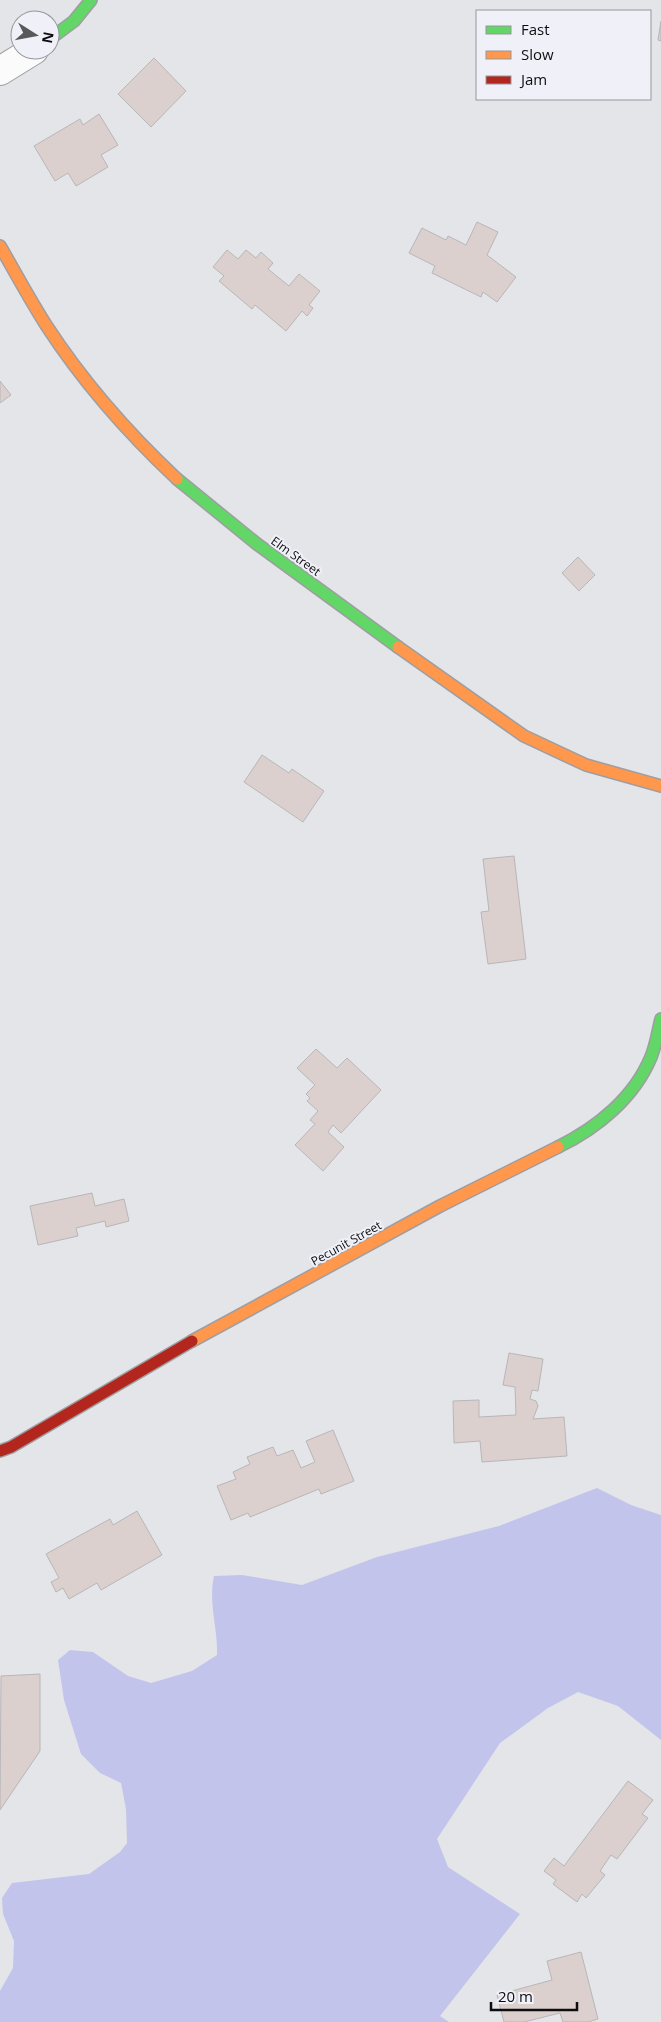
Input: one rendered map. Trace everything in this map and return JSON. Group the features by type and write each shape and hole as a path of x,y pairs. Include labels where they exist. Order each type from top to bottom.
{"street":[{"path":"60,32 74,21 91,0"},
{"path":"0,70 17,60"},
{"name":"Elm Street","path":"0,246 46,325 84,380 143,447 186,488 264,550 524,736 586,765 661,786"},
{"name":"Pecunit Street","path":"0,1451 11,1447 93,1400 222,1323 286,1291 440,1206 562,1145 596,1125 629,1094 650,1058 661,1019"}],"shaded area":[{"path":"597,1488 631,1505 661,1515 661,1740 618,1706 578,1692 548,1708 500,1743 437,1839 448,1867 520,1914 440,2016 449,2022 0,2022 0,1991 13,1968 14,1941 3,1914 2,1898 12,1883 89,1874 120,1852 127,1843 126,1809 121,1783 100,1773 81,1754 64,1700 58,1660 70,1650 93,1652 128,1676 151,1683 192,1671 217,1655 212,1596 214,1576 242,1575 302,1585 377,1557 499,1526"}],"building":[{"path":"661,21 661,41 658,40"},
{"path":"154,58 186,91 151,127 118,94"},
{"path":"99,114 118,145 101,155 108,167 76,186 68,173 55,181 34,146 80,119 83,125"},
{"path":"477,222 498,232 487,255 516,277 497,302 483,292 481,297 432,273 435,266 409,253 422,228 446,240 448,236 466,245"},
{"path":"227,250 238,259 246,250 256,258 261,252 273,263 268,269 289,286 299,274 320,291 309,305 313,308 307,316 302,311 286,331 255,305 252,309 219,281 224,276 213,267"},
{"path":"0,381 11,395 0,403"},
{"path":"578,557 595,575 579,591 562,573"},
{"path":"262,755 289,773 292,769 324,791 303,822 244,782"},
{"path":"514,856 526,959 488,964 481,912 489,911 483,859"},
{"path":"316,1049 337,1068 347,1058 381,1090 341,1133 333,1125 328,1132 344,1147 323,1171 295,1145 315,1124 310,1120 318,1111 307,1101 310,1098 306,1094 315,1085 297,1068"},
{"path":"92,1193 95,1206 124,1199 129,1221 106,1227 105,1221 76,1228 78,1236 38,1245 30,1206"},
{"path":"509,1353 543,1359 538,1391 532,1390 530,1399 536,1401 538,1406 533,1419 564,1417 567,1456 482,1462 480,1441 454,1443 453,1401 479,1400 479,1417 516,1415 515,1387 503,1385"},
{"path":"333,1430 354,1481 321,1494 319,1489 250,1517 248,1513 231,1520 217,1486 236,1479 233,1472 250,1464 247,1457 273,1447 277,1456 293,1450 301,1468 315,1462 306,1441"},
{"path":"137,1511 162,1555 101,1590 97,1583 69,1599 63,1588 56,1592 51,1582 59,1578 46,1554 110,1519 113,1525"},
{"path":"40,1674 40,1751 0,1810 1,1676"},
{"path":"628,1781 653,1800 642,1814 648,1818 617,1859 611,1855 600,1871 605,1875 586,1898 582,1894 577,1902 553,1884 556,1880 544,1871 554,1858 564,1866"},
{"path":"581,1952 598,2019 588,2022 563,2022 560,2013 524,2022 504,2022 497,1995 552,1980 547,1961"}],"traffic: fast":[{"path":"60,32 74,21 91,0"},
{"path":"177,479 257,544 398,647"},
{"path":"558,1147 587,1131 600,1121 635,1086 651,1057 661,1019"}],"traffic: slow":[{"path":"0,246 40,315 75,367 141,444 177,479"},
{"path":"398,647 524,736 586,765 661,786"},
{"path":"192,1341 440,1206 558,1147"}],"traffic: jam":[{"path":"0,1451 11,1447 192,1341"}]}
